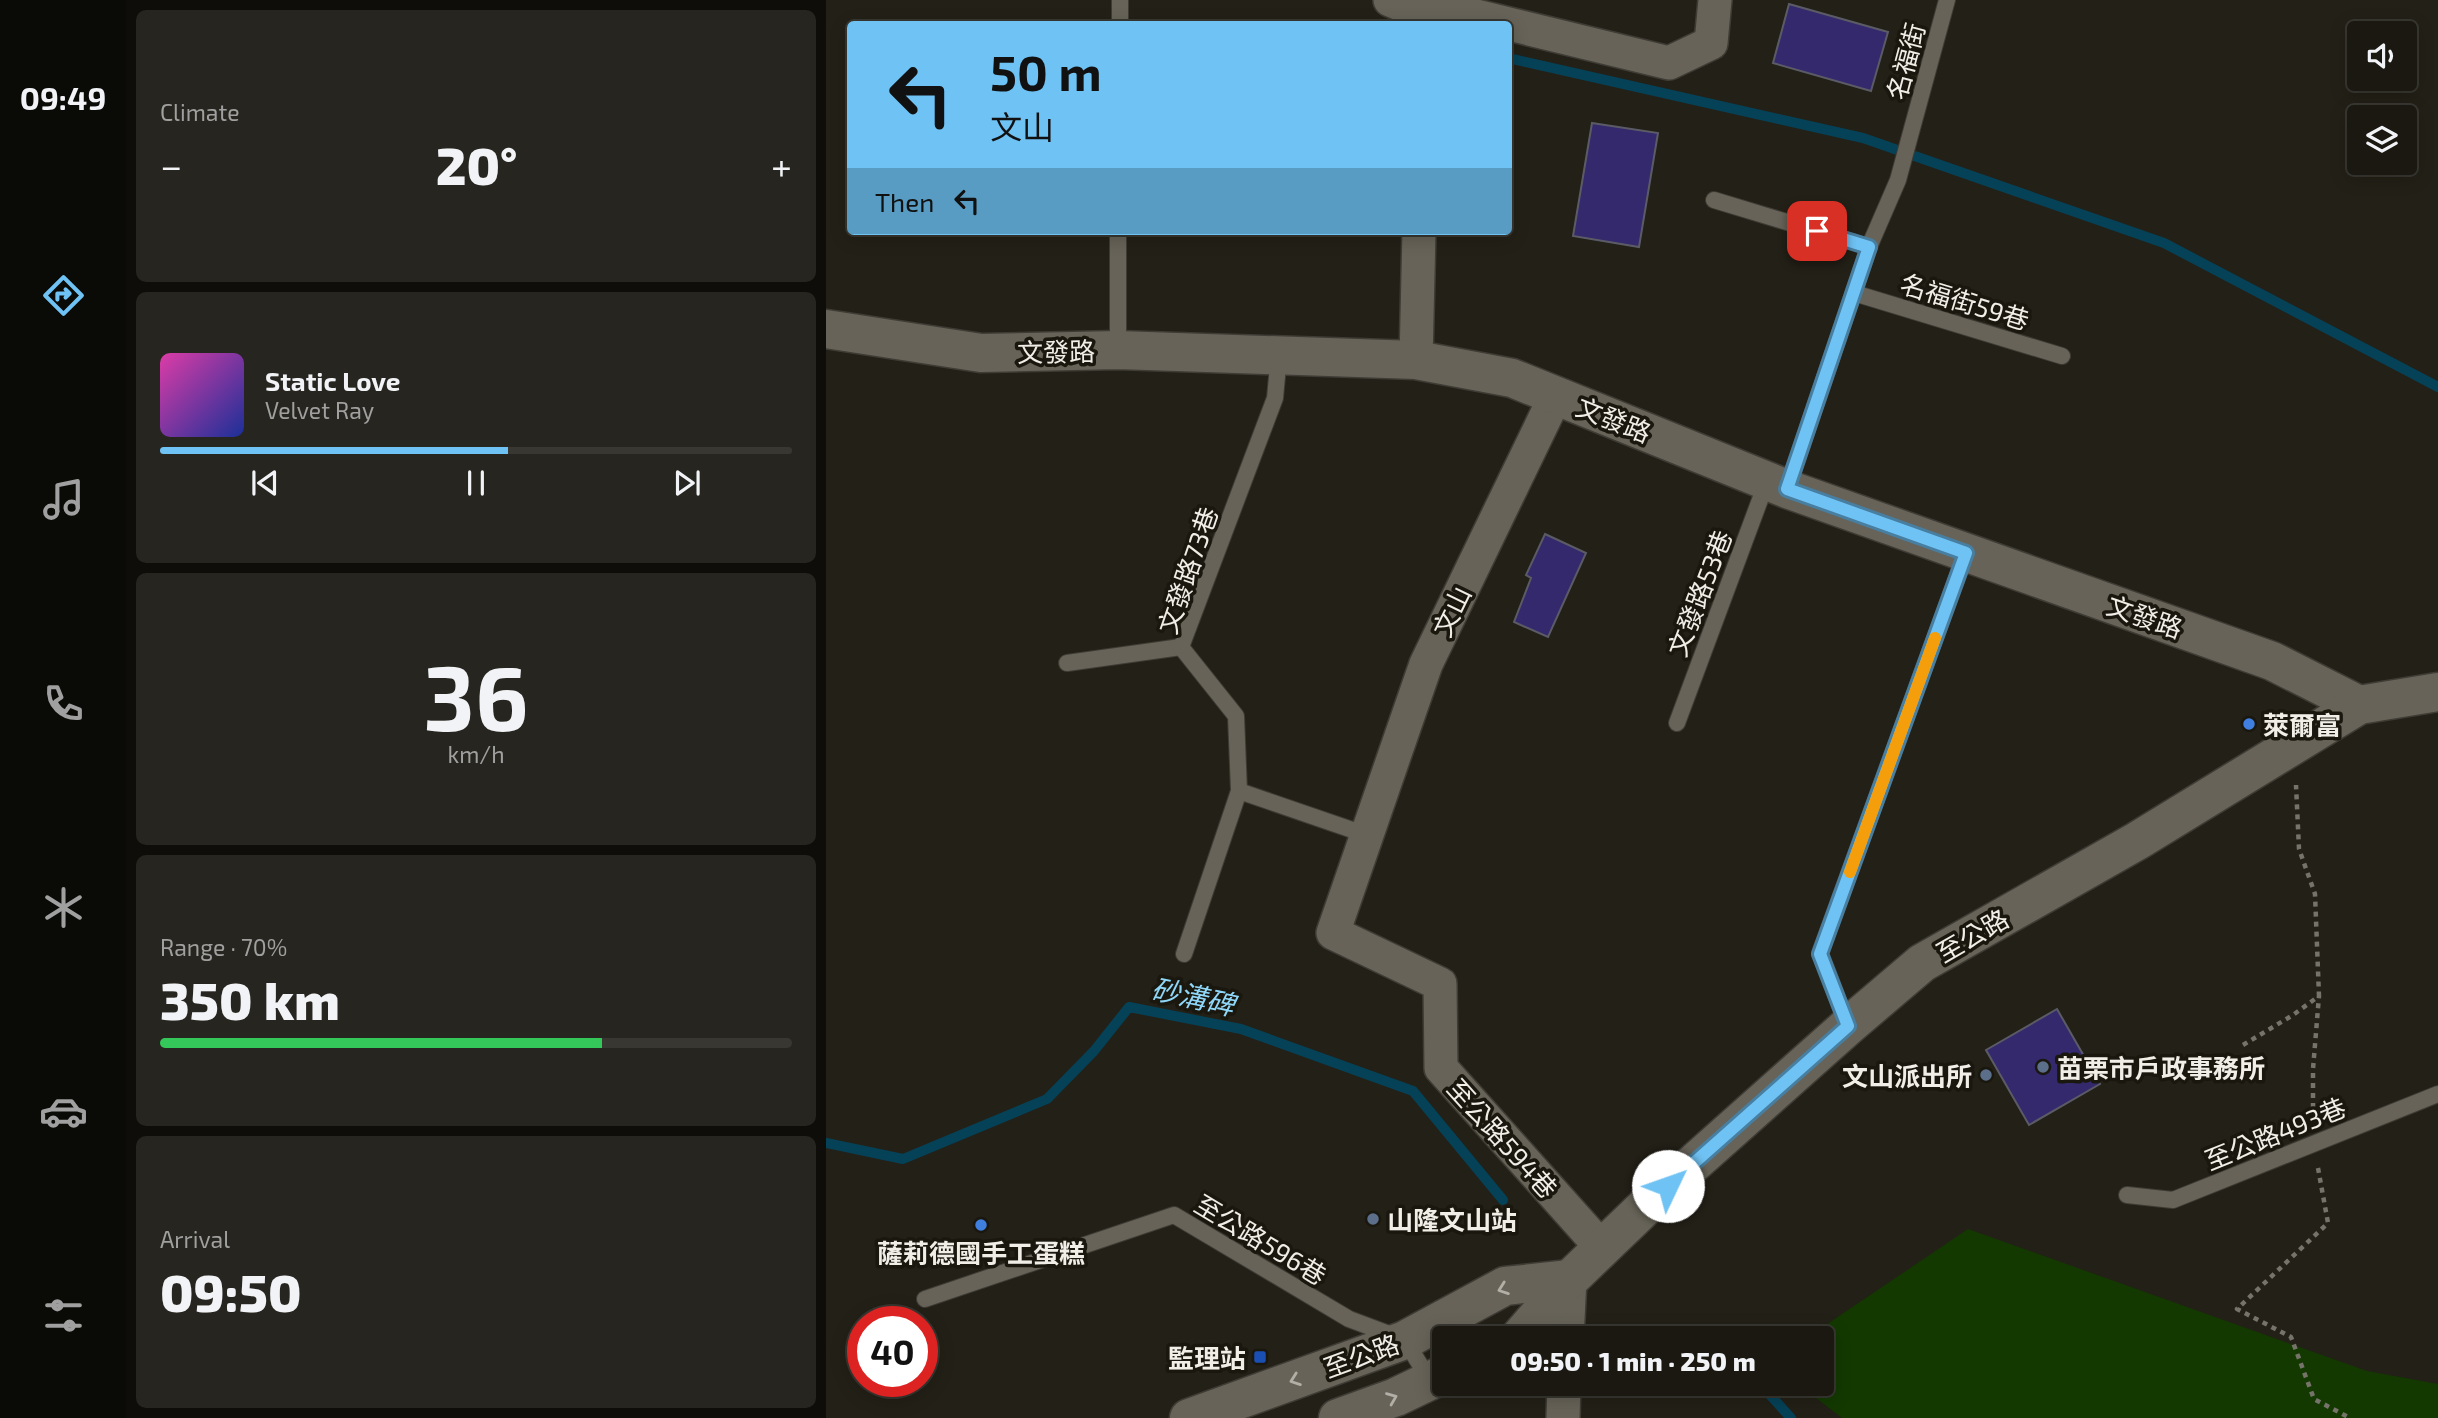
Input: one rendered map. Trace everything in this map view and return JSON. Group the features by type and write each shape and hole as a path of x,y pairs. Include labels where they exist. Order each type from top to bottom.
{"street":[{"path":"1390,0 1423,19 1468,14 1497,21"},
{"path":"1512,25 1669,63 1712,43 1715,0"},
{"path":"1416,359 1419,235"},
{"name":"文發路","path":"826,329 981,353 1118,350 1416,359 1512,379 1777,485 2272,661 2359,705"},
{"name":"文山","path":"1367,835 1426,664 1556,395"},
{"name":"至公路","path":"1529,1326 1570,1279 1648,1203 1922,964 2137,841 2359,705 2438,692"},
{"name":"至公路594巷","path":"1367,835 1333,933 1440,984 1441,1068 1602,1248"},
{"path":"1568,1326 1570,1279"},
{"name":"至公路","path":"1189,1418 1405,1340 1505,1286 1570,1279"},
{"name":"至公路","path":"1347,1416 1432,1380"},
{"path":"1563,1418 1564,1396"}],"lane":[{"path":"1120,0 1120,21"},
{"name":"名福街","path":"1869,247 1898,180 1947,0"},
{"path":"1714,200 1869,247 1777,485"},
{"path":"1118,235 1118,350"},
{"name":"名福街59巷","path":"1853,293 2062,356"},
{"name":"文發路73巷","path":"1240,791 1236,716 1181,646 1275,398 1279,355"},
{"name":"文發路53巷","path":"1677,723 1777,485"},
{"path":"1848,1026 1820,954 1966,553"},
{"path":"1067,663 1181,646"},
{"path":"1184,954 1240,791 1367,835"},
{"name":"至公路493巷","path":"2127,1195 2173,1200 2438,1094"},
{"name":"至公路596巷","path":"925,1299 1174,1215 1349,1319 1405,1340"},
{"path":"1405,1340 1432,1372"}],"path":[{"path":"2288,748 2296,782 2300,849 2315,894 2319,996 2313,1069 2313,1144 2328,1223 2237,1309 2291,1337 2314,1399 2350,1418"},
{"path":"2244,1045 2319,996"}],"green space":[{"path":"1968,1229 2367,1371 2438,1384 2438,1418 1842,1418 1814,1396 1834,1396 1834,1326 1824,1326"}],"building":[{"path":"1789,4 1888,32 1871,91 1773,63"},
{"path":"1592,123 1658,133 1639,247 1573,236"},
{"path":"1545,534 1586,553 1548,637 1514,622 1531,578 1526,575"},
{"name":"苗栗市戶政事務所","path":"2057,1009 2100,1084 2029,1125 1986,1050"}],"waterway":[{"path":"1512,59 1863,138 2164,243 2438,387"},
{"name":"砂溝碑","path":"826,1143 903,1159 1047,1099 1094,1051 1129,1007 1241,1029 1413,1091 1503,1200"},
{"name":"砂溝碑","path":"1771,1396 1791,1418"}],"slow traffic":[{"path":"1850,872 1935,638"}],"place":[{"name":"萊爾富","path":"2249,724"},
{"name":"苗栗市戶政事務所","path":"2043,1067"},
{"name":"文山派出所","path":"1986,1075"},
{"name":"山隆文山站","path":"1373,1219"},
{"name":"薩莉德國手工蛋糕","path":"981,1225"},
{"name":"監理站","path":"1260,1357"}],"route":[{"path":"1668,1186 1848,1026 1820,954 1966,553 1787,489 1869,247 1817,231"}]}
